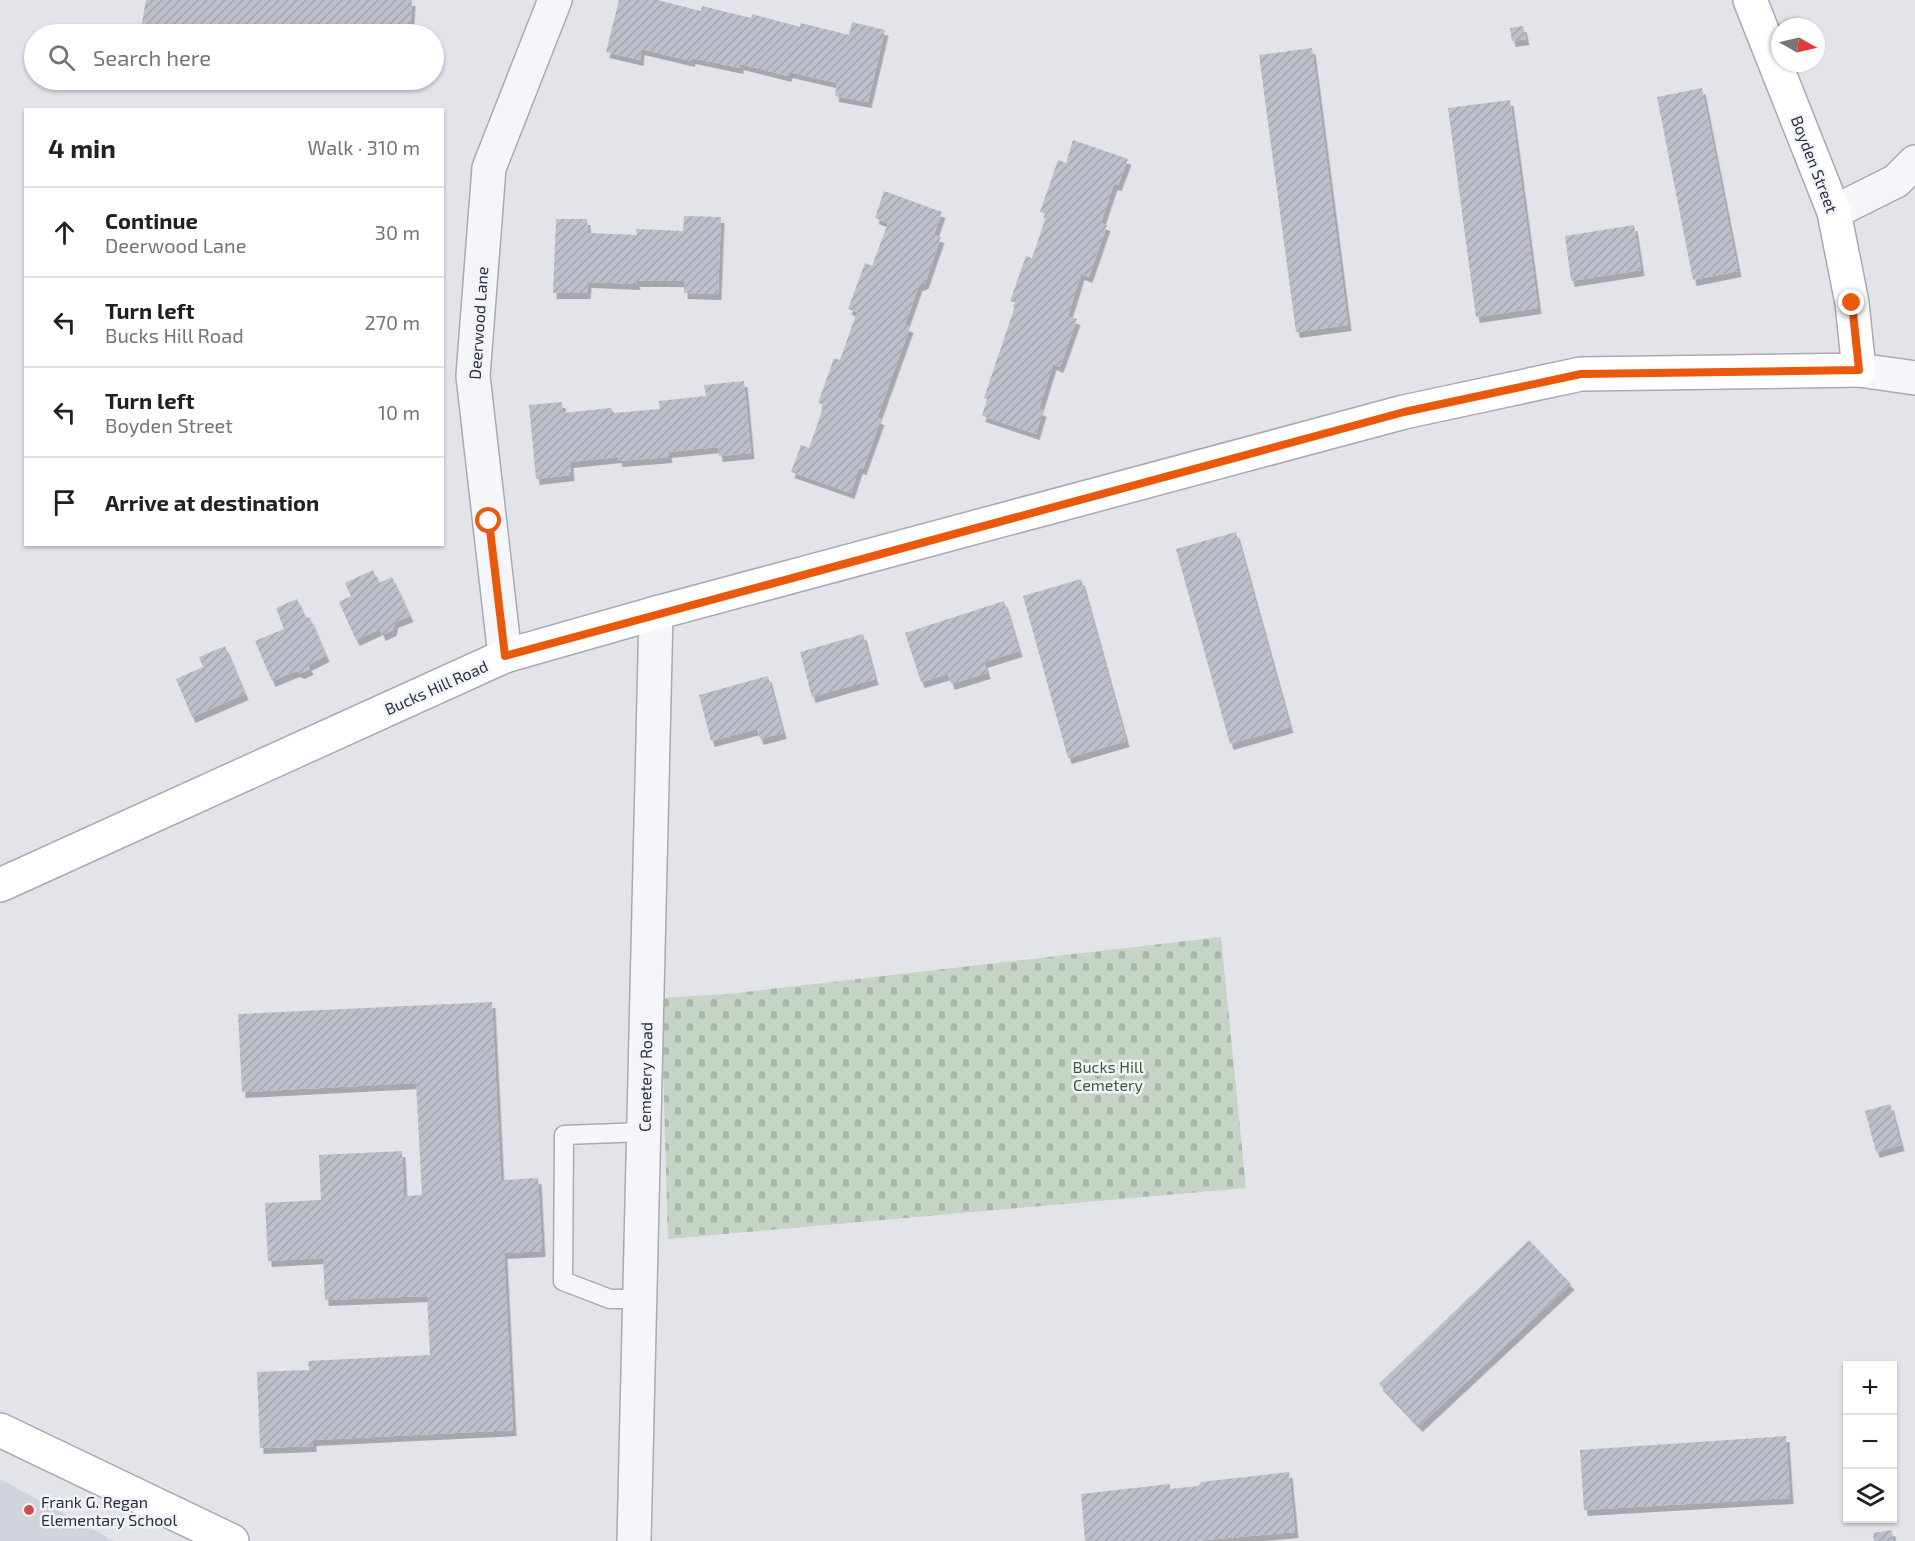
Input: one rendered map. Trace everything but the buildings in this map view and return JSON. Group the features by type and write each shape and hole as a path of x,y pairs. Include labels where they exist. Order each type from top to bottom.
{"street":[{"name":"Deerwood Lane","path":"505,656 473,376 489,168 555,0"},
{"name":"Boyden Street","path":"1750,0 1834,212 1852,303 1859,370"},
{"path":"1834,212 1896,181 1915,162"},
{"name":"Bucks Hill Road","path":"0,885 505,656 656,613 1404,412 1581,374 1859,370 1915,378"},
{"name":"Cemetery Road","path":"634,1541 656,613"},
{"path":"0,1430 232,1541"}],"lane":[{"path":"640,1299 609,1299 562,1281 564,1135 644,1132"}],"shaded area":[{"name":"Frank G. Regan Elementary School","path":"0,1479 114,1541 0,1541"}],"green space":[{"name":"Bucks Hill Cemetery","path":"1221,937 1246,1188 668,1239 661,998 728,994"}],"place":[{"name":"Frank G. Regan Elementary School","path":"29,1510"}],"route":[{"path":"489,521 505,656 656,613 1404,412 1581,374 1859,370 1852,303"}]}
